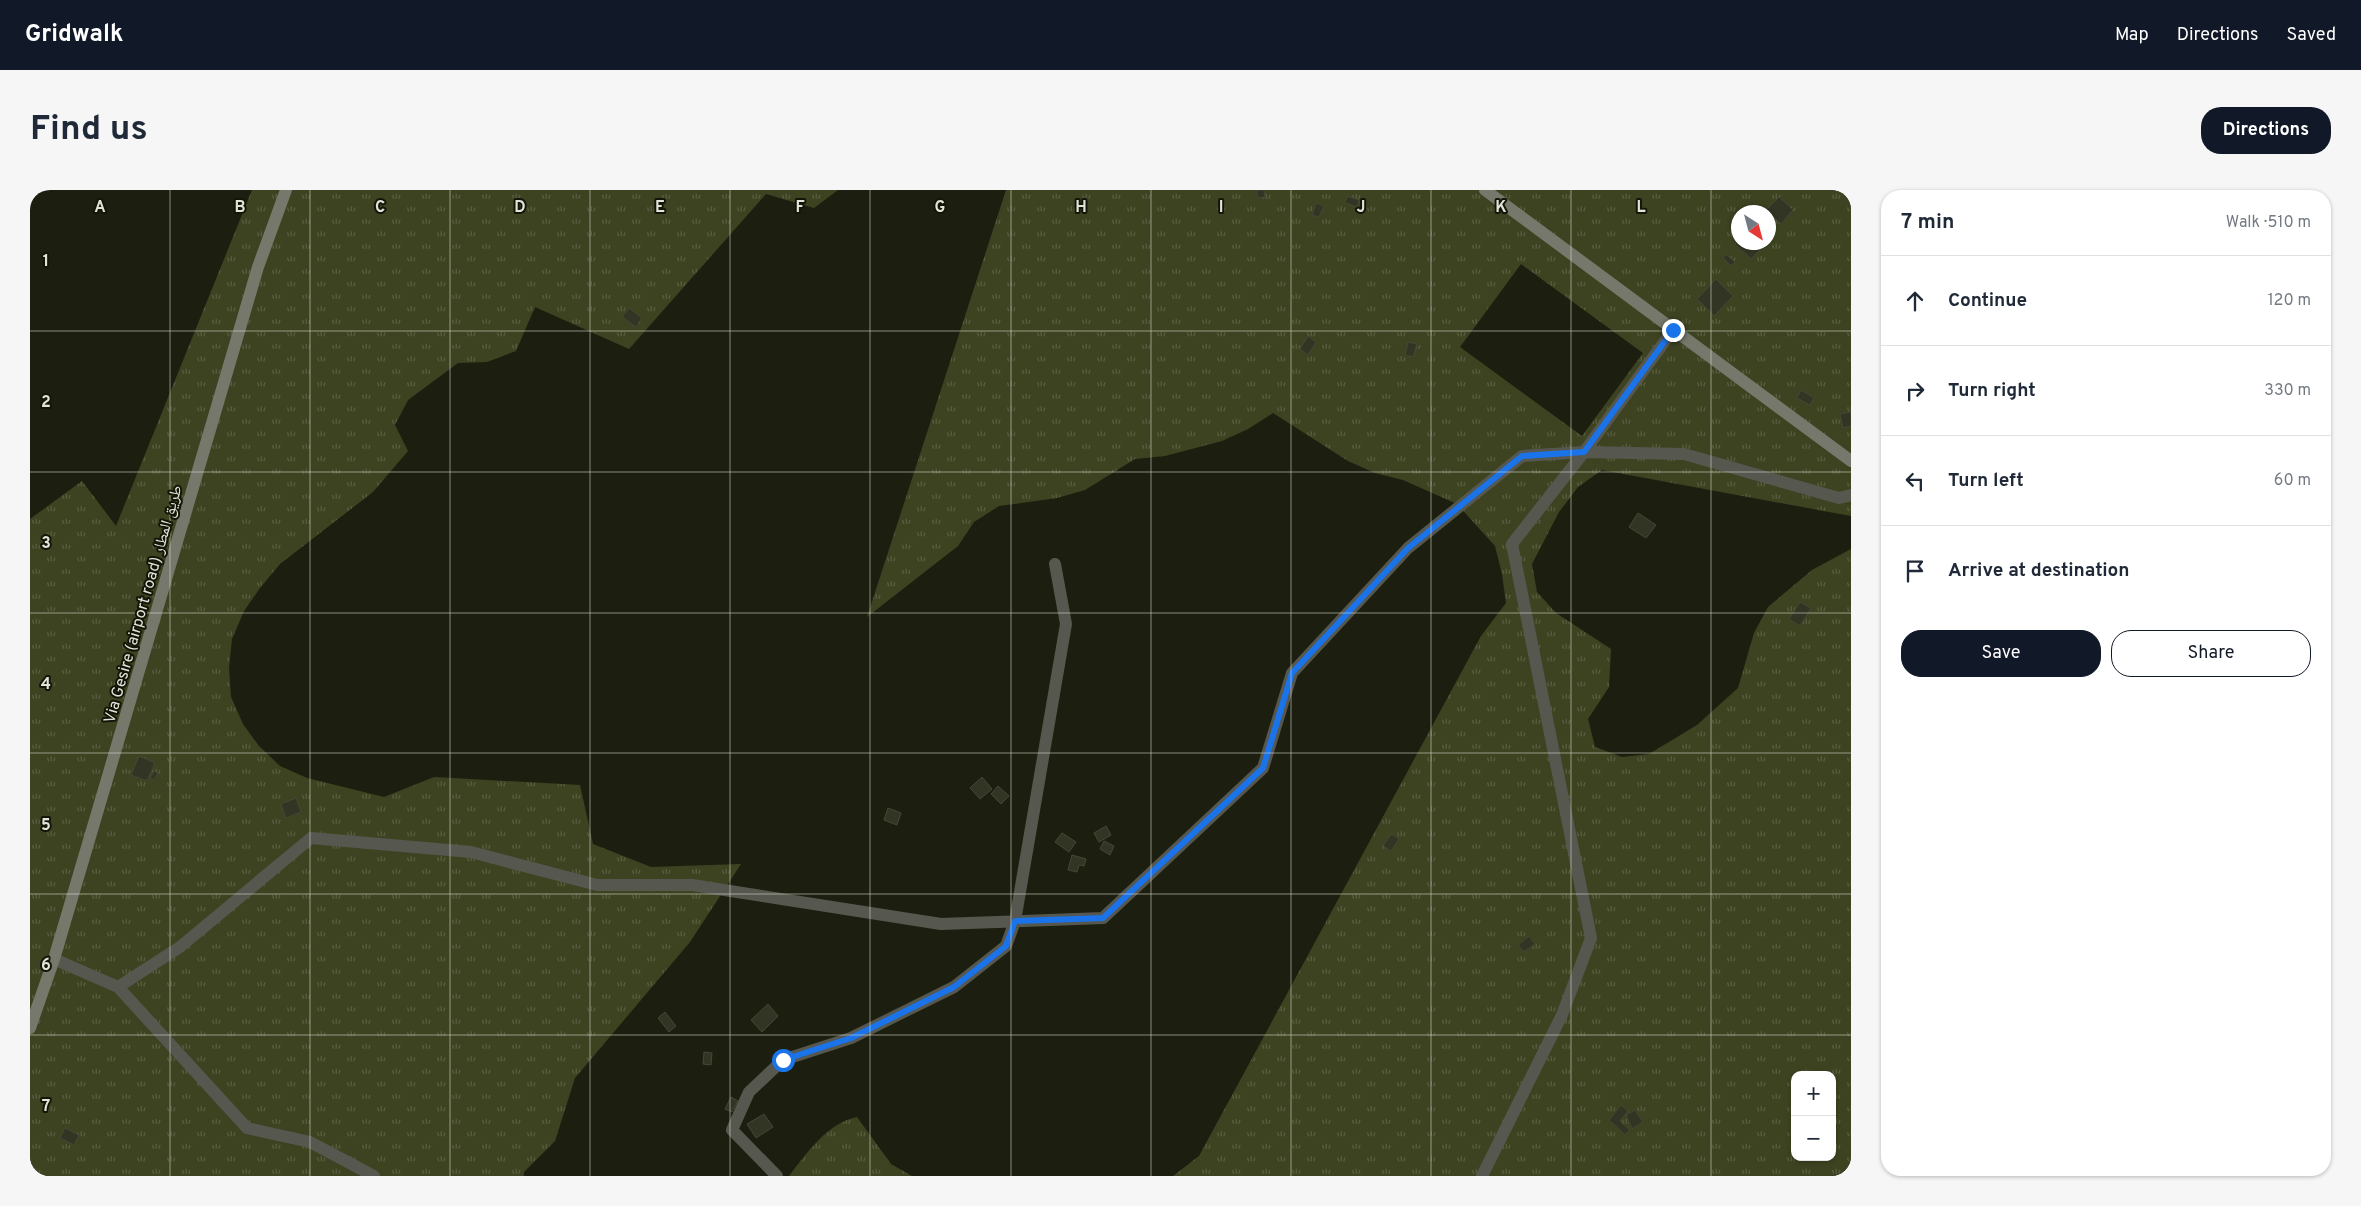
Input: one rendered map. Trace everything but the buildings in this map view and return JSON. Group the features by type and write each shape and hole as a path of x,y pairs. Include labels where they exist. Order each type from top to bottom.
{"main road":[{"name":"Via Gesire (airport road) طريق المطار","path":"30,1028 54,959 255,277 286,190"},
{"path":"1485,190 1851,461"}],"street":[{"path":"1482,1176 1562,1015 1591,938 1512,544 1584,452 1673,330"},
{"path":"118,987 180,947 310,838 471,852 597,885 692,885 941,924 1103,918 1263,768 1292,673 1408,548 1522,456 1584,452 1684,454 1839,498 1851,495"},
{"path":"777,1176 732,1130 749,1092 783,1060 851,1038 954,987 1006,946 1015,921 1066,624 1055,564"},
{"path":"54,959 118,987 247,1128 310,1142 374,1176"}],"green space":[{"path":"252,190 838,190 814,208 766,194 629,349 535,307 516,351 487,362 458,363 408,400 395,425 408,451 373,492 280,564 244,611 232,639 229,668 231,697 243,724 259,746 280,766 307,778 384,797 434,777 580,785 593,844 651,867 741,864 690,942 575,1078 555,1141 524,1172 524,1176 30,1176 30,519 82,481 116,526"},
{"path":"1006,190 1851,190 1851,516 1602,470 1578,487 1559,512 1532,564 1537,592 1556,613 1611,649 1609,687 1588,719 1595,747 1622,757 1649,754 1697,725 1738,688 1754,633 1768,607 1812,570 1851,549 1851,1176 1173,1176 1199,1156 1481,636 1506,603 1502,574 1495,546 1457,504 1403,480 1375,473 1348,461 1273,413 1248,429 1222,441 1165,456 1135,459 1085,490 1057,498 999,506 974,522 958,546 867,617","holes":["1521,264 1643,353 1582,436 1460,347"]},
{"path":"857,1117 891,1164 912,1176 789,1176 827,1132 846,1120"}],"route":[{"path":"783,1060 851,1038 954,987 1006,946 1015,921 1103,918 1263,768 1292,673 1408,548 1522,456 1584,452 1673,330"}]}
